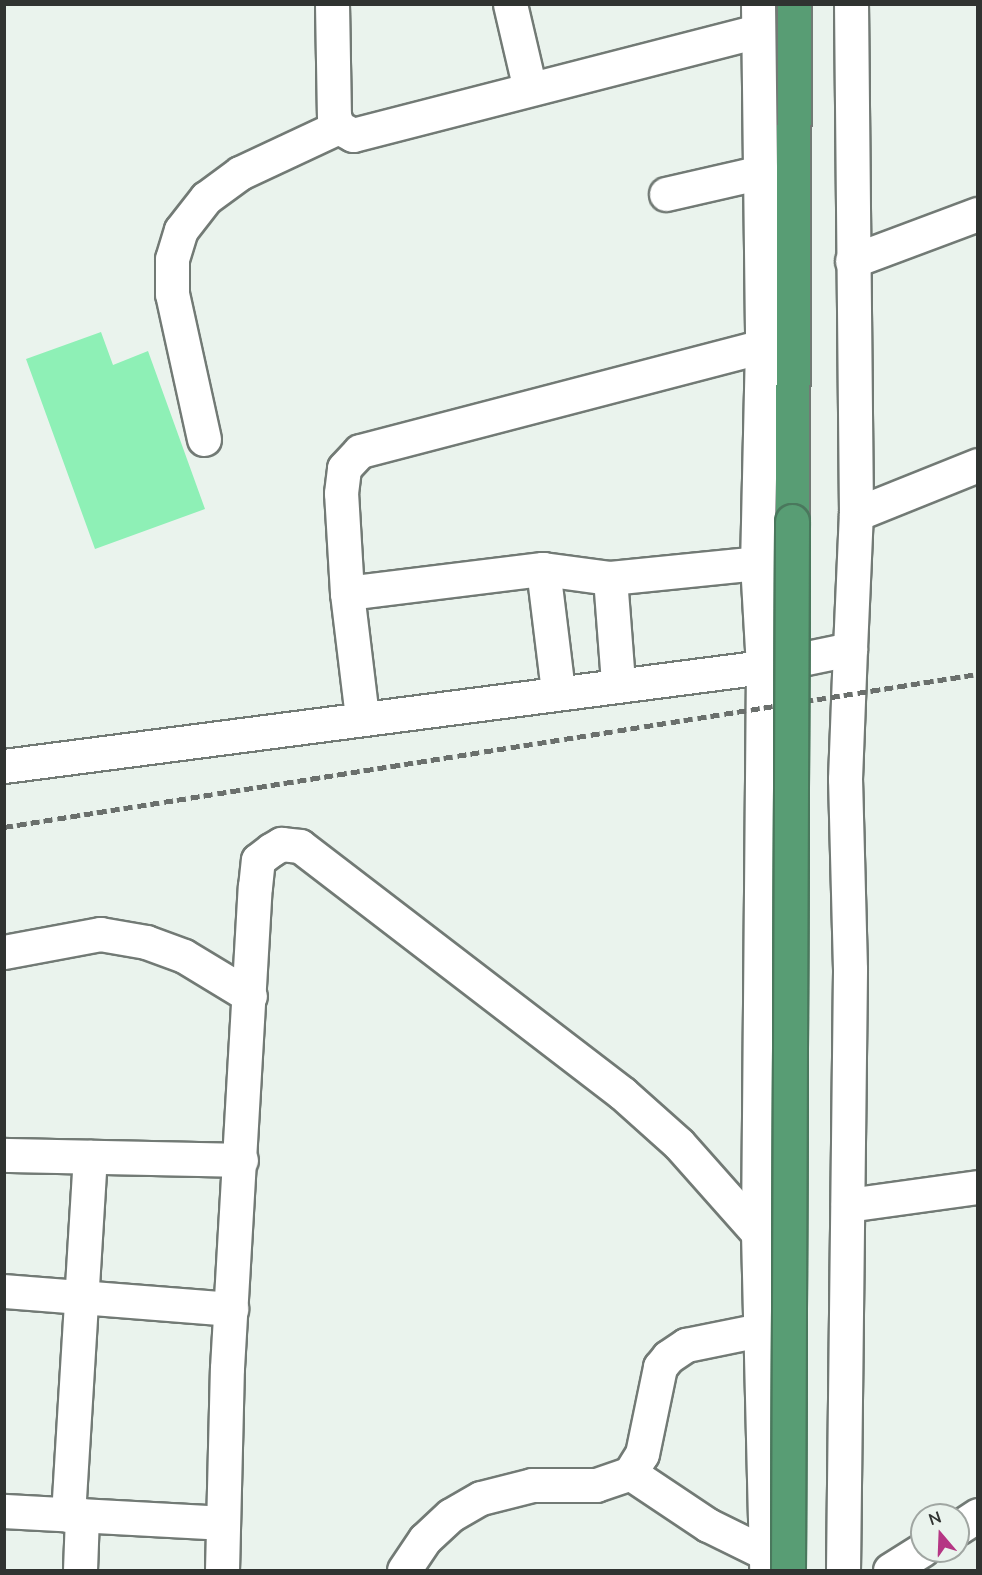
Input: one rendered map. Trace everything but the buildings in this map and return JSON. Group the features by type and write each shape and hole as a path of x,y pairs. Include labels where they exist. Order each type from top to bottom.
{"highway":[{"path":"773,1565 794,4"}],"street":[{"path":"332,4 334,116 338,127 353,135 530,89 757,18 762,172 762,346 757,563 764,666 760,1330 773,1565"},
{"path":"510,4 530,89"},
{"path":"843,1570 850,969 845,779 856,514 851,4"},
{"path":"204,439 172,294 172,259 181,230 206,198 240,173 338,127"},
{"path":"666,194 762,172"},
{"path":"852,261 978,214"},
{"path":"362,717 347,593 341,493 344,468 360,451 762,346"},
{"path":"856,514 978,465"},
{"path":"347,593 543,569 610,578 757,563"},
{"path":"543,569 558,691"},
{"path":"610,578 618,683"},
{"path":"4,766 618,683 764,666 850,649"},
{"path":"222,1570 231,1309 242,1160 258,860 281,844 300,846 622,1093 679,1144 759,1233"},
{"path":"4,952 100,934 135,940 184,956 250,996"},
{"path":"4,1155 242,1160"},
{"path":"80,1570 75,1515 82,1298 90,1157"},
{"path":"848,1205 978,1187"},
{"path":"4,1291 231,1309"},
{"path":"404,1570 425,1539 451,1515 481,1498 532,1485 596,1485 630,1473 642,1454 660,1367 668,1358 686,1345 760,1330"},
{"path":"630,1473 773,1565"},
{"path":"4,1511 223,1523"},
{"path":"890,1570 910,1558"}],"railway":[{"path":"4,827 978,674"}]}
